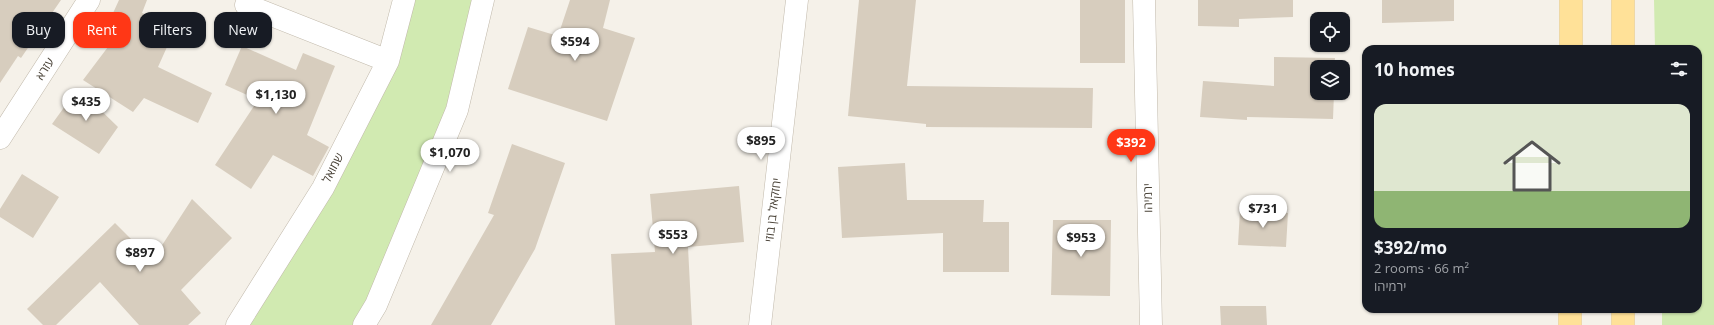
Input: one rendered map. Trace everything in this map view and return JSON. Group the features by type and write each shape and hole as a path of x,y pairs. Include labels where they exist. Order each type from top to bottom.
{"main road":[{"path":"1571,0 1571,45"},
{"path":"1623,0 1623,45"},
{"path":"1570,313 1570,325"},
{"path":"1623,313 1623,325"}],"street":[{"name":"עזרא","path":"0,138 89,0"},
{"name":"שמואל","path":"237,325 323,188 388,61 404,0"},
{"path":"364,325 376,305 458,110 483,0"},
{"name":"יחזקאל בן בוזי","path":"760,325 797,0"},
{"name":"ירמיהו","path":"1144,0 1151,325"},
{"path":"246,5 388,61"}],"green space":[{"path":"411,0 476,0 465,47 435,142 356,325 242,325"},
{"path":"1654,0 1714,0 1714,325 1662,325 1662,313 1702,313 1702,45 1655,45"}],"building":[{"path":"0,0 61,0 53,12 12,12 12,48 28,48 21,58 18,56 0,83"},
{"path":"119,0 147,0 142,12 139,12 139,48 167,48 158,67 212,93 198,123 144,98 133,112 83,80 107,48 131,48 131,12 114,12"},
{"path":"570,0 610,0 603,28 635,38 607,121 508,89 528,27 558,36"},
{"path":"859,0 916,0 907,86 1093,88 1092,128 926,127 926,124 848,116"},
{"path":"1080,0 1125,0 1125,63 1080,63"},
{"path":"1198,0 1293,0 1293,17 1239,19 1239,27 1198,26"},
{"path":"1382,0 1454,0 1454,21 1382,23"},
{"path":"241,48 246,48 296,70 303,53 335,66 307,135 329,147 313,176 273,155 251,189 215,165 258,100 225,85"},
{"path":"1274,57 1335,58 1335,60 1310,60 1310,100 1334,100 1333,119 1247,117 1247,120 1200,117 1203,81 1274,86"},
{"path":"78,88 118,127 99,154 52,124"},
{"path":"512,144 565,163 535,249 491,325 431,325 494,215 488,213"},
{"path":"905,163 907,200 984,200 983,222 1009,222 1009,272 943,272 943,233 842,238 838,167"},
{"path":"22,174 59,197 33,238 0,217 0,209"},
{"path":"739,186 744,242 688,247 692,325 615,325 611,254 655,252 650,194"},
{"path":"192,199 232,238 181,290 201,313 188,325 139,325 100,282 56,325 43,325 27,309 115,223 135,243 136,241 157,253"},
{"path":"1240,210 1288,213 1286,247 1238,245"},
{"path":"1053,220 1111,220 1110,296 1051,295"},
{"path":"1220,306 1266,306 1267,325 1221,325"}]}
